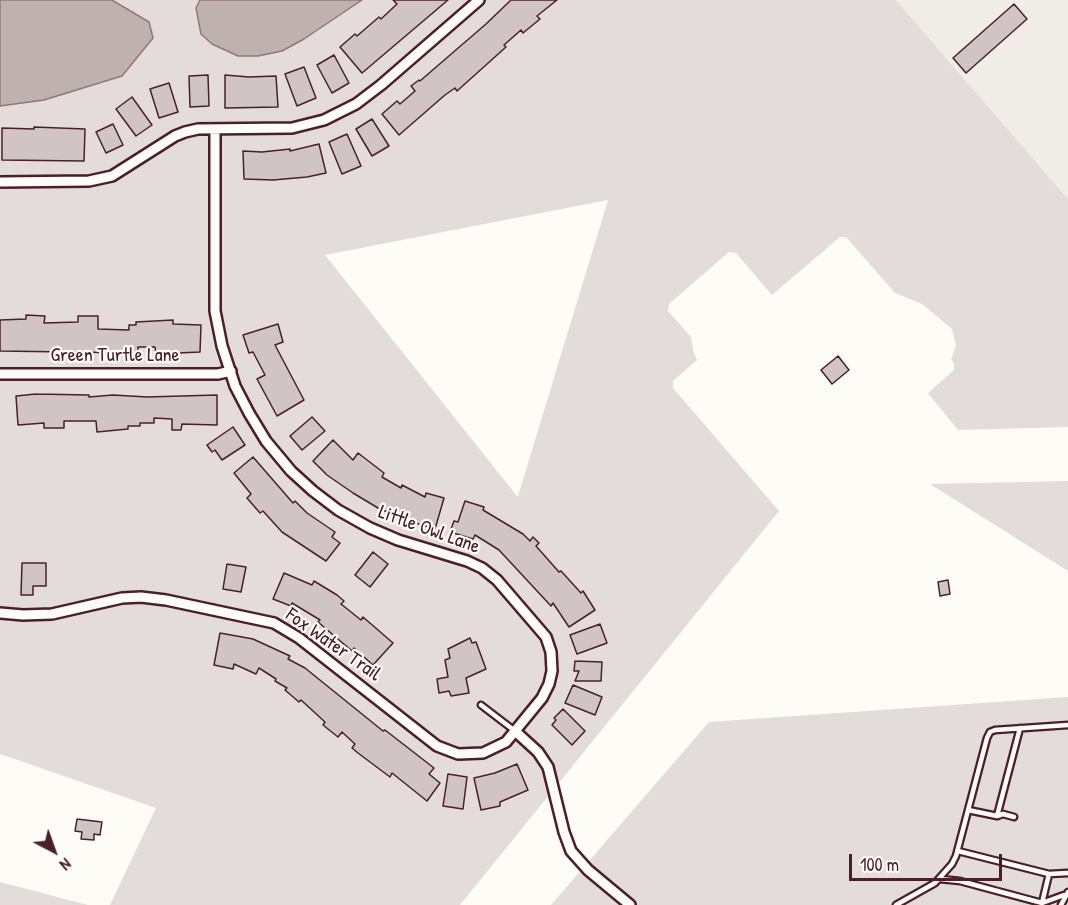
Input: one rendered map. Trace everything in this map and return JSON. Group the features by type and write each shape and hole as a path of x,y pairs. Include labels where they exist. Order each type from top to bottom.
{"street":[{"path":"0,182 89,181 112,176 175,136 198,129 292,128 324,120 356,104 381,85 479,0"},
{"name":"Little Owl Lane","path":"214,129 216,311 222,346 240,395 266,441 291,471 313,491 338,510 370,528 482,568 497,580 540,628 551,652 552,671 549,684 542,698 515,731"},
{"name":"Green Turtle Lane","path":"0,374 218,374 231,371"},
{"name":"Fox Water Trail","path":"0,612 23,615 52,614 122,598 141,597 251,617 274,623 299,638 437,746 458,754 483,753 506,742 515,731"},
{"path":"515,731 538,752 548,767 571,851 588,870 630,905"}],"lane":[{"path":"481,705 515,731"},
{"path":"896,905 925,890 952,864 958,850 990,732 1068,725"},
{"path":"997,816 1020,728"},
{"path":"968,810 1014,817"},
{"path":"958,850 1049,874 1068,873"},
{"path":"1044,904 1049,874"},
{"path":"939,879 960,881 1044,904 1066,893"},
{"path":"1061,905 1066,893"}],"shaded area":[{"path":"0,0 112,0 149,22 153,38 122,76 44,100 0,106"},
{"path":"112,0 200,0 196,8 212,44 238,56 258,56 304,39 362,0 896,0 1068,199 1068,427 958,430 928,393 954,370 954,363 951,359 956,346 952,329 922,304 895,293 846,237 840,237 772,295 736,253 729,252 669,304 668,311 691,337 697,360 673,381 673,388 779,511 460,905 110,905 156,808 0,754 0,106 45,100 122,76 129,12","holes":["608,200 518,496 325,255"]},
{"path":"200,0 362,0 282,51 258,56 238,56 212,44 201,34 196,8"},
{"path":"896,0 1068,0 1068,199"},
{"path":"1068,481 1068,571 930,484"},
{"path":"1068,697 1068,905 551,905 709,722"},
{"path":"0,882 88,905 0,905"}],"building":[{"path":"393,0 448,0 362,73 340,47 379,17 381,19 397,4"},
{"path":"511,0 557,0 537,16 540,19 523,33 521,30 504,45 506,47 457,91 455,88 445,95 399,135 382,114 397,101 400,104 415,91 411,86 420,81"},
{"path":"1014,4 1027,19 966,73 953,58"},
{"path":"334,55 349,83 332,93 317,65"},
{"path":"304,67 316,98 297,106 285,74"},
{"path":"208,75 209,106 190,107 189,76"},
{"path":"225,75 276,76 278,107 225,108"},
{"path":"169,83 178,112 159,118 150,89"},
{"path":"132,97 152,125 136,136 116,109"},
{"path":"372,119 389,146 372,156 356,129"},
{"path":"113,124 123,145 106,153 96,132"},
{"path":"34,127 85,129 84,161 2,160 2,128 34,129"},
{"path":"347,134 361,166 342,174 329,142"},
{"path":"319,144 326,173 273,180 244,179 243,151 262,152 290,149 290,151"},
{"path":"26,315 45,316 44,323 78,322 78,316 98,316 98,329 129,330 129,325 136,325 136,322 173,320 173,324 201,325 200,352 156,354 155,347 138,347 138,353 0,351 0,320 26,319"},
{"path":"278,324 283,342 275,345 304,400 277,416 257,379 265,375 253,352 249,353 243,335"},
{"path":"838,356 849,370 832,384 821,370"},
{"path":"89,395 89,397 217,395 217,425 182,424 181,430 172,430 172,419 154,418 154,423 140,423 140,426 128,426 128,429 97,432 96,421 64,421 64,428 44,428 44,423 18,425 16,396"},
{"path":"312,417 325,431 302,450 290,436"},
{"path":"233,427 245,445 222,460 215,450 212,452 207,445"},
{"path":"333,440 353,460 358,453 384,473 382,477 401,488 402,485 425,497 426,493 444,498 435,529 378,508 327,475 313,461"},
{"path":"253,457 293,503 295,501 307,513 335,532 332,537 340,543 326,561 282,532 263,511 260,513 247,498 251,494 234,473"},
{"path":"465,501 484,507 483,510 523,534 530,541 533,537 539,543 536,546 559,572 561,571 581,593 583,591 595,610 569,627 553,603 551,606 499,550 475,535 473,539 450,532 454,521 458,522"},
{"path":"373,552 388,564 370,587 355,575"},
{"path":"22,563 46,563 46,586 33,586 33,595 21,595"},
{"path":"227,564 246,567 241,592 223,589"},
{"path":"284,573 312,585 314,581 337,595 344,601 341,604 361,620 363,617 393,643 373,665 354,648 352,651 318,622 320,620 292,603 291,606 273,599"},
{"path":"948,580 950,594 940,596 938,582"},
{"path":"600,624 607,643 577,654 570,635"},
{"path":"220,633 253,639 290,656 288,659 305,668 383,731 385,730 434,768 429,774 440,783 427,801 392,773 390,777 358,753 352,748 355,744 342,732 338,737 323,725 325,722 301,700 299,702 285,690 287,688 259,668 256,674 234,664 233,669 214,665"},
{"path":"470,638 472,643 476,642 486,669 466,678 469,693 451,696 449,691 439,693 437,679 448,677 445,660 450,658 448,649"},
{"path":"575,661 602,662 601,681 575,681 579,671 574,671"},
{"path":"573,685 602,697 595,715 565,703"},
{"path":"563,709 585,731 572,745 552,725 556,720 554,718"},
{"path":"517,764 528,790 500,802 500,806 481,810 474,778"},
{"path":"448,774 467,777 463,809 443,806"},
{"path":"77,819 102,822 100,835 94,834 94,840 81,839 82,832 75,831"}]}
